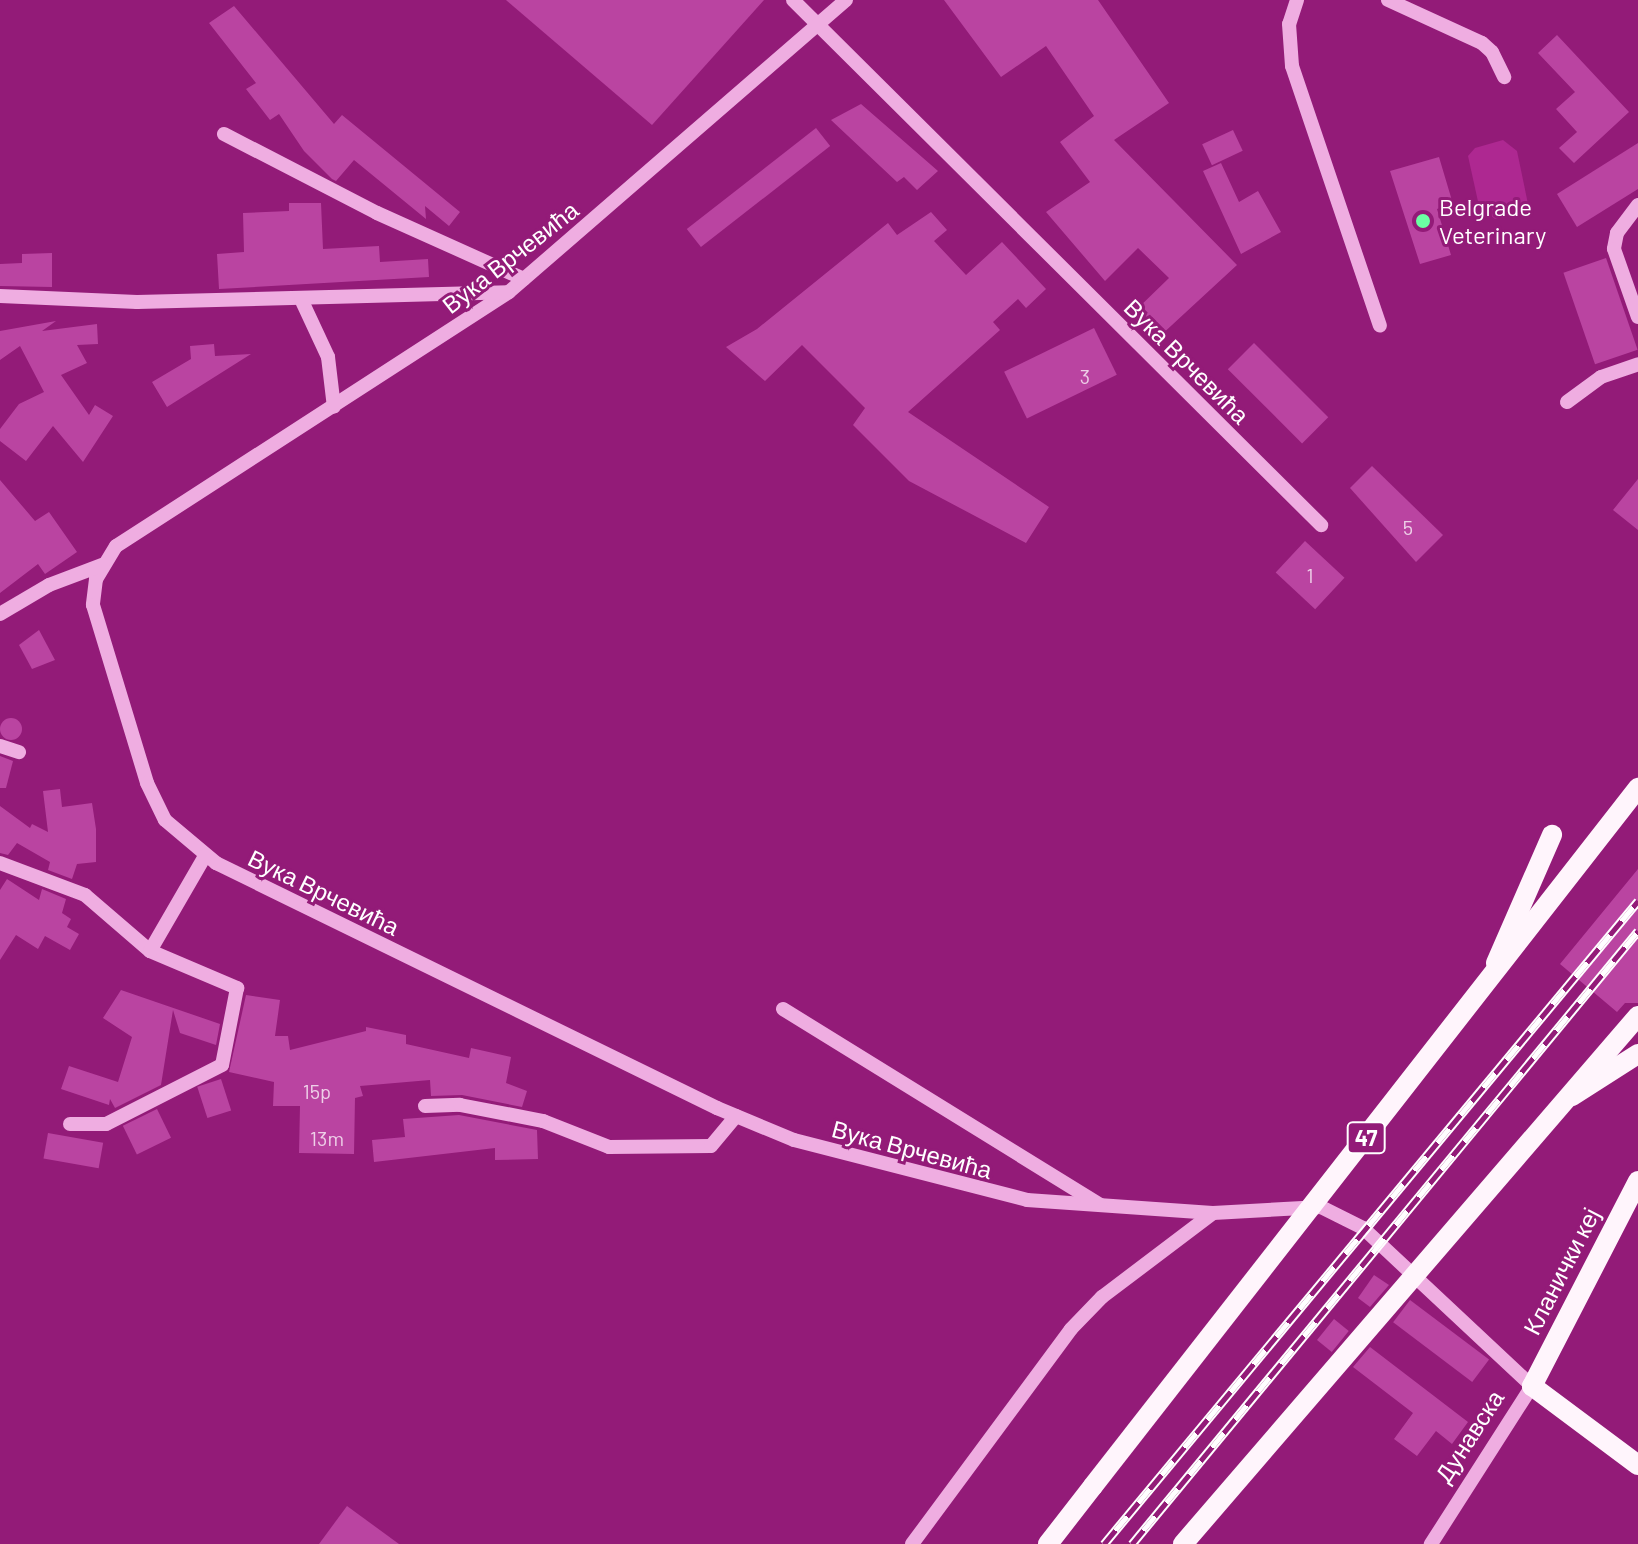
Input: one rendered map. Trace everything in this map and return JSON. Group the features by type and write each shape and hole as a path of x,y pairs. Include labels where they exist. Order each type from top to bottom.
{"main road":[{"name":"47","path":"1048,1544 1638,788"},
{"path":"1488,981 1552,835"},
{"path":"1183,1544 1638,1016"},
{"path":"1568,1099 1638,1054"},
{"name":"Кланички кеј","path":"1532,1386 1638,1181"},
{"name":"Дунавска","path":"1532,1386 1638,1465"}],"street":[{"path":"793,0 818,25"},
{"name":"Вука Врчевића","path":"846,0 509,292 334,407 123,539 102,565 94,586 96,621 147,783 165,820 205,856 736,1116 849,1157 1027,1200 1213,1213 1321,1207 1363,1228 1532,1386"},
{"path":"1388,0 1482,43 1492,52 1504,77"},
{"path":"1291,3 1292,66 1380,326"},
{"name":"Вука Врчевића","path":"818,25 1321,525"},
{"path":"224,134 377,213 524,279"},
{"path":"1638,205 1617,233 1614,249 1638,317"},
{"path":"0,296 137,302 509,292"},
{"path":"301,299 328,357 334,407"},
{"path":"1567,402 1601,377 1638,364"},
{"path":"0,614 49,585 102,565"},
{"path":"0,746 19,752"},
{"path":"150,951 205,856"},
{"path":"0,863 85,895 150,951 237,988 222,1065 106,1124 70,1124"},
{"path":"783,1009 1104,1207"},
{"path":"425,1106 460,1105 543,1121 609,1147 711,1146 736,1116"},
{"path":"912,1544 1071,1329 1102,1297 1213,1213"},
{"name":"Дунавска","path":"1431,1544 1532,1386"}],"shaded area":[{"path":"1503,140 1517,151 1528,204 1522,212 1495,219 1479,206 1468,156 1475,148"}],"building":[{"path":"506,0 764,0 652,125"},
{"path":"944,0 1098,0 1169,103 1114,140 1237,265 1159,337 1134,312 1169,278 1138,248 1105,281 1046,212 1090,182 1060,142 1094,116 1046,46 1001,77"},
{"path":"234,6 334,124 342,115 460,212 449,226 425,206 426,219 354,160 336,181 332,179 304,151 279,114 270,120 246,89 256,83 209,23"},
{"path":"1557,35 1629,112 1574,163 1559,148 1577,132 1556,109 1575,92 1538,53"},
{"path":"861,104 938,171 917,190 904,177 897,182 831,120"},
{"path":"816,128 830,146 701,247 687,229"},
{"path":"1233,130 1243,151 1212,165 1202,144"},
{"path":"1638,143 1638,189 1577,227 1557,194"},
{"name":"Belgrade Veterinary","path":"1439,157 1453,204 1437,209 1451,255 1420,264 1390,171"},
{"path":"1221,163 1239,202 1258,191 1281,232 1241,254 1203,171"},
{"path":"289,203 321,203 323,249 379,246 380,262 428,259 429,277 219,289 217,254 244,252 243,213 289,211"},
{"path":"931,212 947,230 934,241 966,275 1002,242 1046,289 1026,308 1018,299 993,322 1000,330 908,412 1049,507 1026,543 909,481 853,425 865,408 802,345 765,381 726,347 757,329 888,223 897,235"},
{"path":"52,253 52,287 0,286 0,264 22,263 22,254"},
{"path":"1606,258 1638,350 1595,364 1563,273"},
{"path":"56,321 42,331 97,324 98,344 77,345 87,363 61,375 89,415 95,405 113,416 83,462 53,426 26,461 0,441 0,429 19,404 44,392 20,346 0,360 0,331"},
{"path":"1094,328 1117,375 1027,419 1004,372"},
{"path":"1254,343 1328,417 1302,443 1228,369"},
{"path":"214,344 215,356 251,354 167,407 152,382 191,359 190,346"},
{"path":"1372,466 1443,535 1416,562 1350,488"},
{"path":"1638,479 1638,530 1613,510"},
{"path":"0,480 35,521 49,512 77,552 45,574 38,564 0,593"},
{"path":"1305,541 1344,578 1315,609 1276,572"},
{"path":"39,630 55,660 32,669 19,645"},
{"path":"11,718 19,721 22,729 19,737 11,740 3,737 0,729 3,721"},
{"path":"0,756 13,761 6,788 0,788"},
{"path":"60,789 62,807 92,803 96,829 96,862 77,864 72,879 48,870 50,862 17,843 8,855 0,853 0,806 30,828 32,824 48,832 43,791"},
{"path":"1638,869 1638,1003 1625,1003 1617,1012 1560,964"},
{"path":"7,879 39,900 42,889 66,899 62,913 71,919 67,927 79,934 70,950 45,936 38,949 16,935 0,960 0,890"},
{"path":"121,990 220,1024 216,1045 180,1033 173,1010 161,1085 115,1108 110,1099 109,1105 61,1089 69,1066 118,1082 132,1037 103,1018"},
{"path":"246,995 280,1000 275,1036 288,1036 290,1050 366,1031 366,1027 406,1035 406,1044 469,1058 471,1048 511,1057 506,1083 527,1091 522,1107 462,1095 431,1096 430,1080 360,1086 363,1096 355,1098 354,1154 299,1153 300,1106 273,1106 274,1082 229,1072"},
{"path":"221,1079 231,1110 207,1118 197,1087"},
{"path":"157,1109 171,1138 137,1154 123,1126"},
{"path":"459,1115 537,1130 538,1159 495,1160 495,1148 374,1162 372,1140 405,1137 403,1119"},
{"path":"48,1133 103,1143 99,1168 43,1159"},
{"path":"1374,1275 1389,1285 1370,1307 1358,1298"},
{"path":"1410,1300 1489,1360 1472,1382 1393,1322"},
{"path":"1334,1319 1349,1331 1332,1352 1317,1340"},
{"path":"1370,1347 1468,1422 1452,1444 1436,1431 1417,1456 1394,1439 1413,1413 1353,1367"},
{"path":"347,1506 399,1544 319,1544"}],"railway":[{"path":"1104,1544 1638,901"},
{"path":"1132,1544 1638,931"}],"place":[{"name":"Belgrade Veterinary","path":"1423,221"}]}
